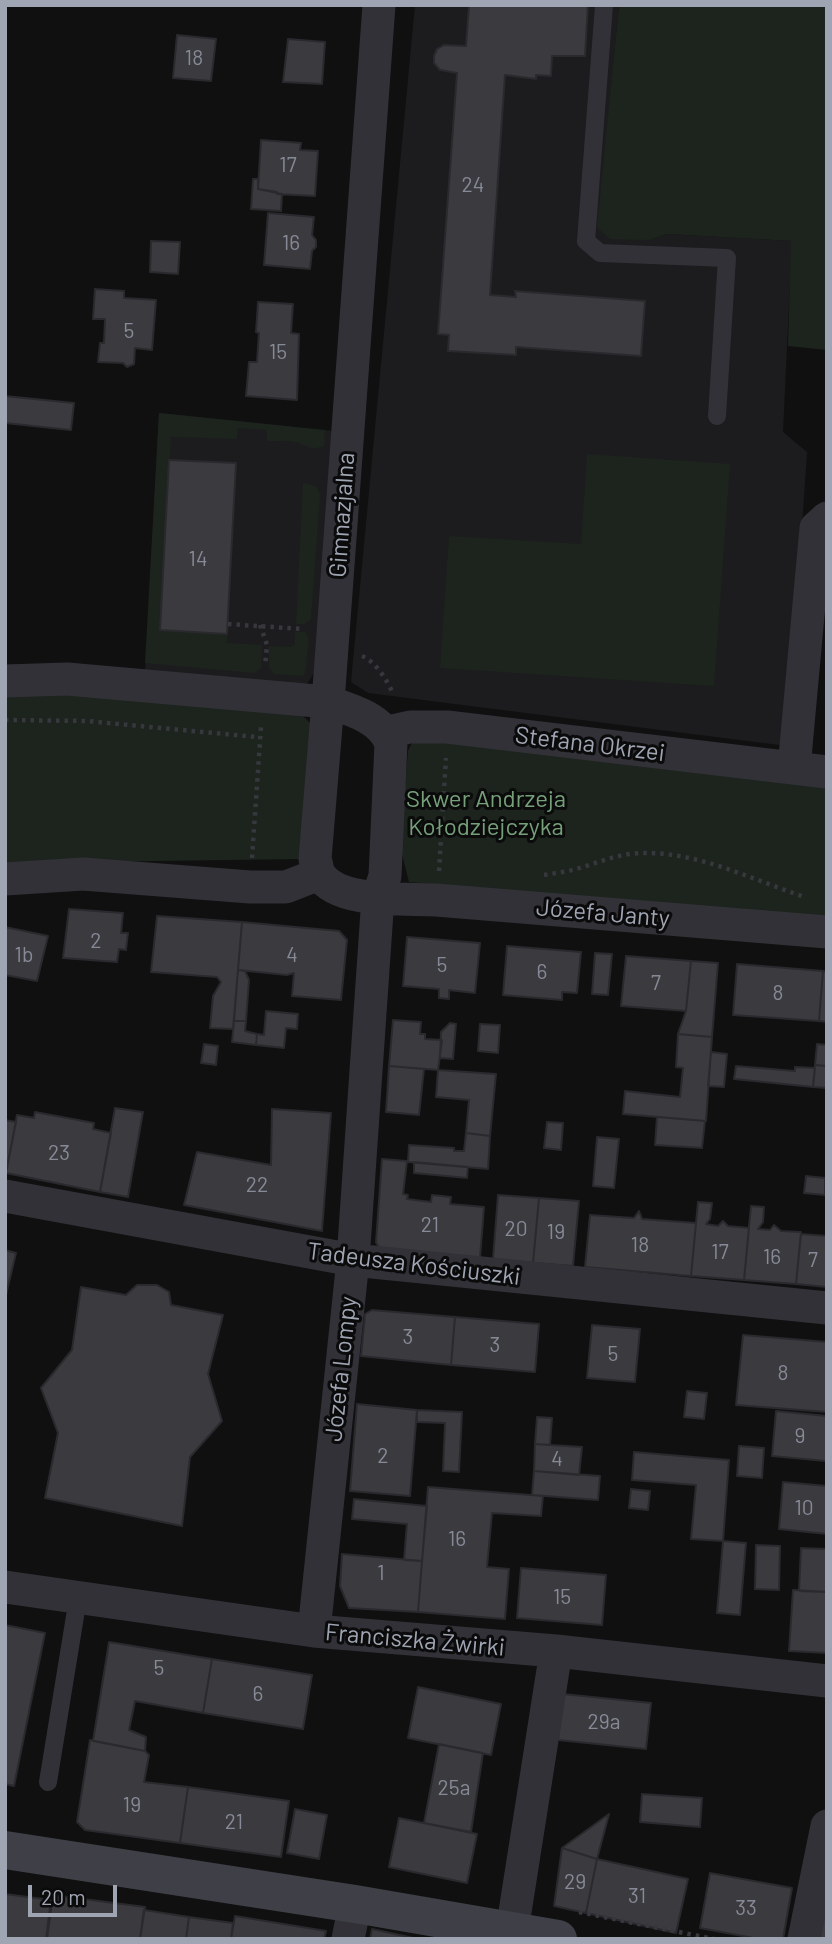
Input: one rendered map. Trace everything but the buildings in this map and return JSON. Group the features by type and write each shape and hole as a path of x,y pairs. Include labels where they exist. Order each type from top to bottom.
{"street":[{"name":"Gimnazjalna","path":"320,874 315,859 328,702 323,639 379,5"},
{"path":"794,768 816,528 827,518"},
{"path":"5,681 67,679 328,702 361,713 387,732"},
{"name":"Stefana Okrzei","path":"387,732 410,727 447,727 827,772"},
{"name":"Józefa Lompy","path":"314,1631 353,1259 379,897 384,876 389,799 391,743 387,732"},
{"path":"5,879 83,874 250,887 286,887 320,874"},
{"name":"Józefa Janty","path":"320,874 334,888 351,895 827,932"},
{"name":"Tadeusza Kościuszki","path":"5,1196 353,1259 827,1308"},
{"name":"Franciszka Żwirki","path":"5,1587 314,1631 556,1651 827,1681"},
{"path":"512,1931 556,1651"},
{"path":"804,1939 827,1826"},
{"path":"5,1850 351,1922 512,1931 568,1925"}],"lane":[{"path":"604,5 586,241 600,253 727,258 717,416"},
{"path":"48,1782 79,1598"}],"path":[{"path":"228,624 260,625 323,639 370,659 390,685 393,694 386,692"},
{"path":"250,887 267,645 260,625"},
{"path":"5,720 88,721 256,737"},
{"path":"437,877 447,727"},
{"path":"533,878 576,869 607,857 633,854 665,855 728,869 811,899"},
{"path":"439,871 452,872"},
{"path":"568,1925 714,1939"}],"shaded area":[{"path":"415,5 619,5 598,227 649,240 667,234 792,241 783,432 807,452 787,746 368,693 351,682"},
{"path":"159,413 333,431 314,673 307,684 145,674"}],"green space":[{"path":"619,5 827,5 827,350 788,346 791,241 667,234 649,240 610,239 597,227"},
{"path":"159,413 325,430 324,446 316,448 293,441 267,441 267,430 238,428 237,439 171,437 160,630 227,634 227,643 262,645 261,668 254,673 145,663"},
{"path":"587,454 730,464 714,686 440,668 449,536 581,544"},
{"path":"303,483 316,486 320,495 311,619 304,624 296,624"},
{"path":"295,632 305,632 309,640 305,673 303,676 274,674 269,667 269,646 295,645"},
{"path":"123,685 295,708 312,725 303,859 5,863 5,697"},
{"name":"Skwer Andrzeja Kołodziejczyka","path":"419,728 827,779 827,919 409,882 400,846 408,751"}]}
